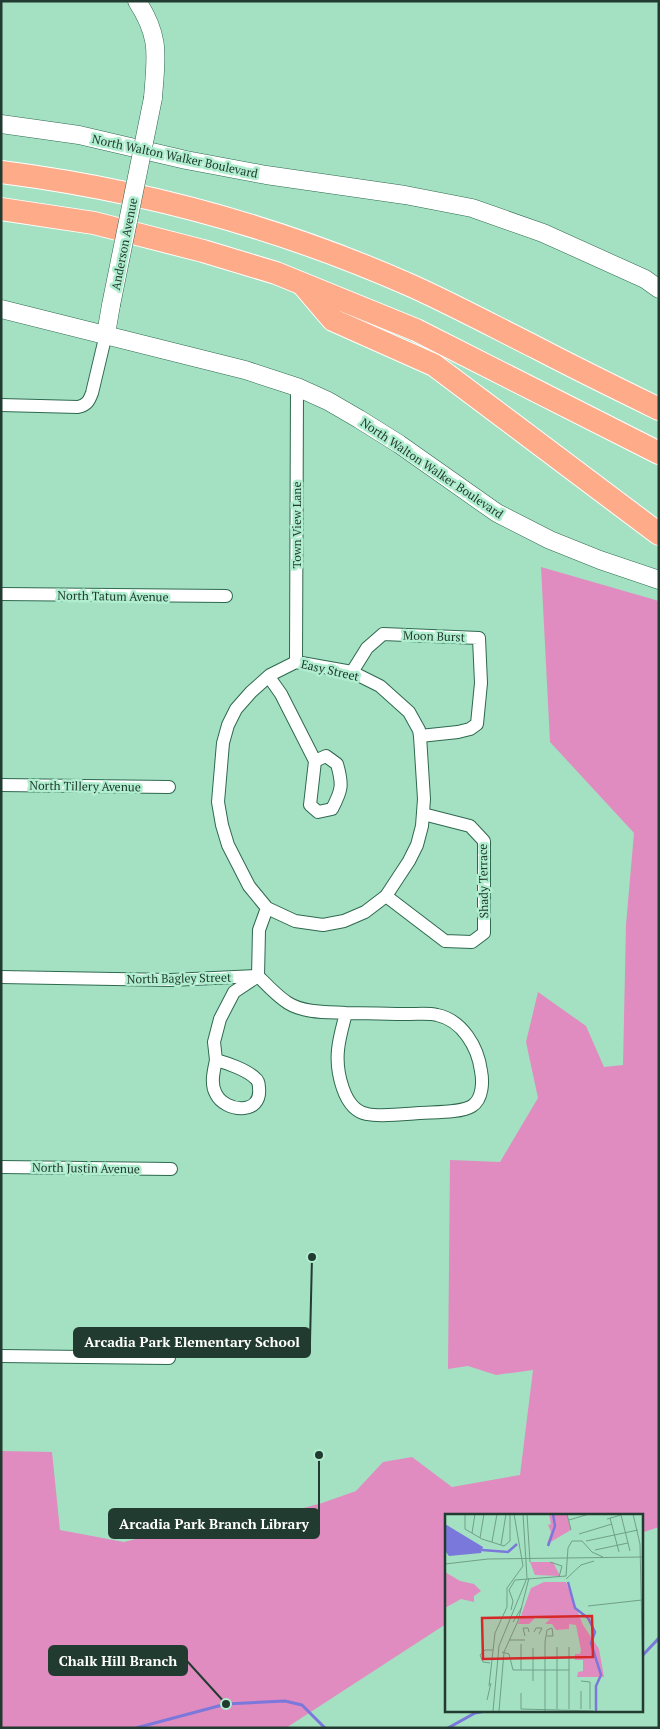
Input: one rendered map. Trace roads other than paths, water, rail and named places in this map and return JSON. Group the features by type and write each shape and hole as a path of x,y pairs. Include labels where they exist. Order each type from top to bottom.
{"highway":[{"path":"1,172 115,190 200,211 284,236 412,286 659,409"},
{"path":"1,209 94,223 203,251 276,273 416,330 659,454"},
{"path":"1,224 20,226 37,213"},
{"path":"302,284 333,320 434,366 659,534"}],"main road":[{"name":"Anderson Avenue","path":"106,334 153,98 156,44 146,15 137,1"},
{"name":"North Walton Walker Boulevard","path":"1,124 79,136 186,160 257,173 405,195 472,208 543,233 645,279 659,289"},
{"name":"North Walton Walker Boulevard","path":"1,309 245,370 297,387 328,401 400,444 496,514 550,540 600,560 659,580"}],"street":[{"name":"Anderson Avenue","path":"1,405 78,407 84,405 92,393 106,334"},
{"name":"Town View Lane","path":"296,662 297,387"},
{"name":"North Tatum Avenue","path":"1,594 226,596"},
{"name":"Moon Burst","path":"352,672 367,648 383,634 479,638 481,683 477,724 470,729 458,732 420,736"},
{"name":"Easy Street","path":"296,662 352,672 380,686 409,712 419,730 420,736 424,799 422,826 409,861 386,896 365,912 344,921 324,925 295,921 267,908 248,886 228,845 218,802 223,743 228,725 236,709 269,676 296,662"},
{"path":"269,676 281,694 315,760"},
{"name":"North Tillery Avenue","path":"1,784 170,787"},
{"name":"Shady Terrace","path":"386,896 445,941 472,942 484,933 484,841 470,826 423,814"},
{"path":"267,908 259,930 258,976 287,1002 305,1010 437,1015 452,1022 473,1042 478,1053 482,1084 477,1101 472,1106 461,1109 407,1114 366,1114 355,1109 347,1098 341,1084 338,1068 338,1050 346,1013"},
{"path":"216,1060 214,1042 220,1019 234,992 258,976"},
{"name":"North Bagley Street","path":"1,977 171,980 258,976"},
{"name":"North Justin Avenue","path":"1,1167 171,1169"},
{"path":"1,1356 169,1358"}],"waterway":[{"path":"642,1656 659,1638"},
{"path":"136,1728 226,1704 285,1701 302,1705 325,1728"},
{"path":"448,1728 480,1712"}],"place":[{"name":"Arcadia Park Elementary School","path":"312,1257"},
{"name":"Arcadia Park Branch Library","path":"319,1455"},
{"name":"Chalk Hill Branch","path":"226,1704"}]}
